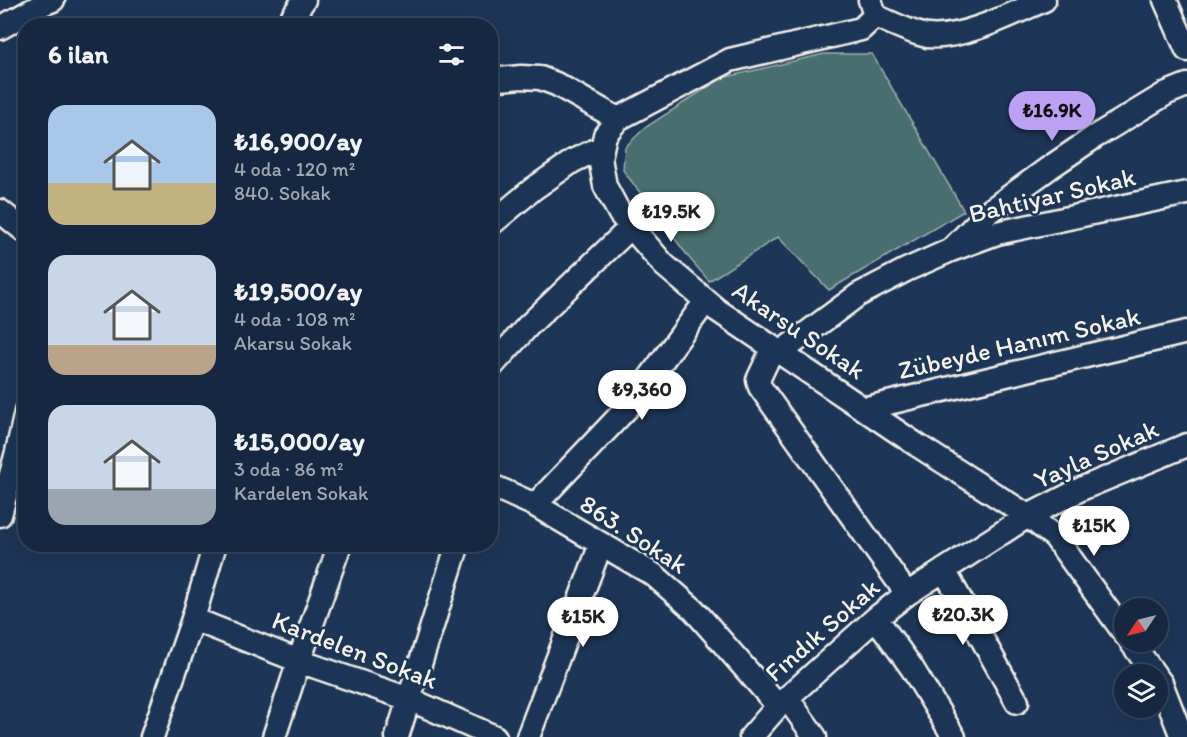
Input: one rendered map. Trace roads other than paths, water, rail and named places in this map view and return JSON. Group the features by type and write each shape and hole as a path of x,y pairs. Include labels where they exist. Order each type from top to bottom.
{"street":[{"path":"0,28 53,0"},
{"path":"292,18 304,0"},
{"path":"498,218 533,189 573,161 602,147 605,135 618,119 730,60 861,29 873,8 926,36 948,36 992,22 1044,0"},
{"path":"1165,0 1187,50"},
{"path":"498,79 540,78 556,84 618,119"},
{"path":"951,250 987,213 1048,168 1167,93 1187,85"},
{"name":"Akarsu Sokak","path":"602,147 600,158 604,186 620,214 664,265 717,310 917,445 1028,516 1055,537 1114,619"},
{"name":"Bahtiyar Sokak","path":"777,350 858,295 951,250 997,233 1187,193"},
{"path":"0,211 18,226"},
{"path":"498,359 528,326 630,227"},
{"path":"535,505 629,406 706,301"},
{"name":"Zübeyde Hanım Sokak","path":"864,409 1187,332"},
{"path":"777,350 758,380 760,387 908,594"},
{"name":"Yayla Sokak","path":"1028,516 1083,488 1187,445"},
{"path":"0,515 18,448"},
{"name":"863. Sokak","path":"498,489 535,505 654,575 694,610 815,737"},
{"name":"Fındık Sokak","path":"751,737 782,702 876,618 908,594 1028,516"},
{"path":"528,737 601,544"},
{"path":"152,737 193,619 213,552"},
{"path":"274,737 298,661 337,552"},
{"path":"397,737 455,552"},
{"path":"944,570 1017,702"},
{"path":"876,618 912,668 954,737"},
{"name":"Kardelen Sokak","path":"193,619 298,661 409,699 495,737"},
{"path":"1168,701 1182,737"}]}
